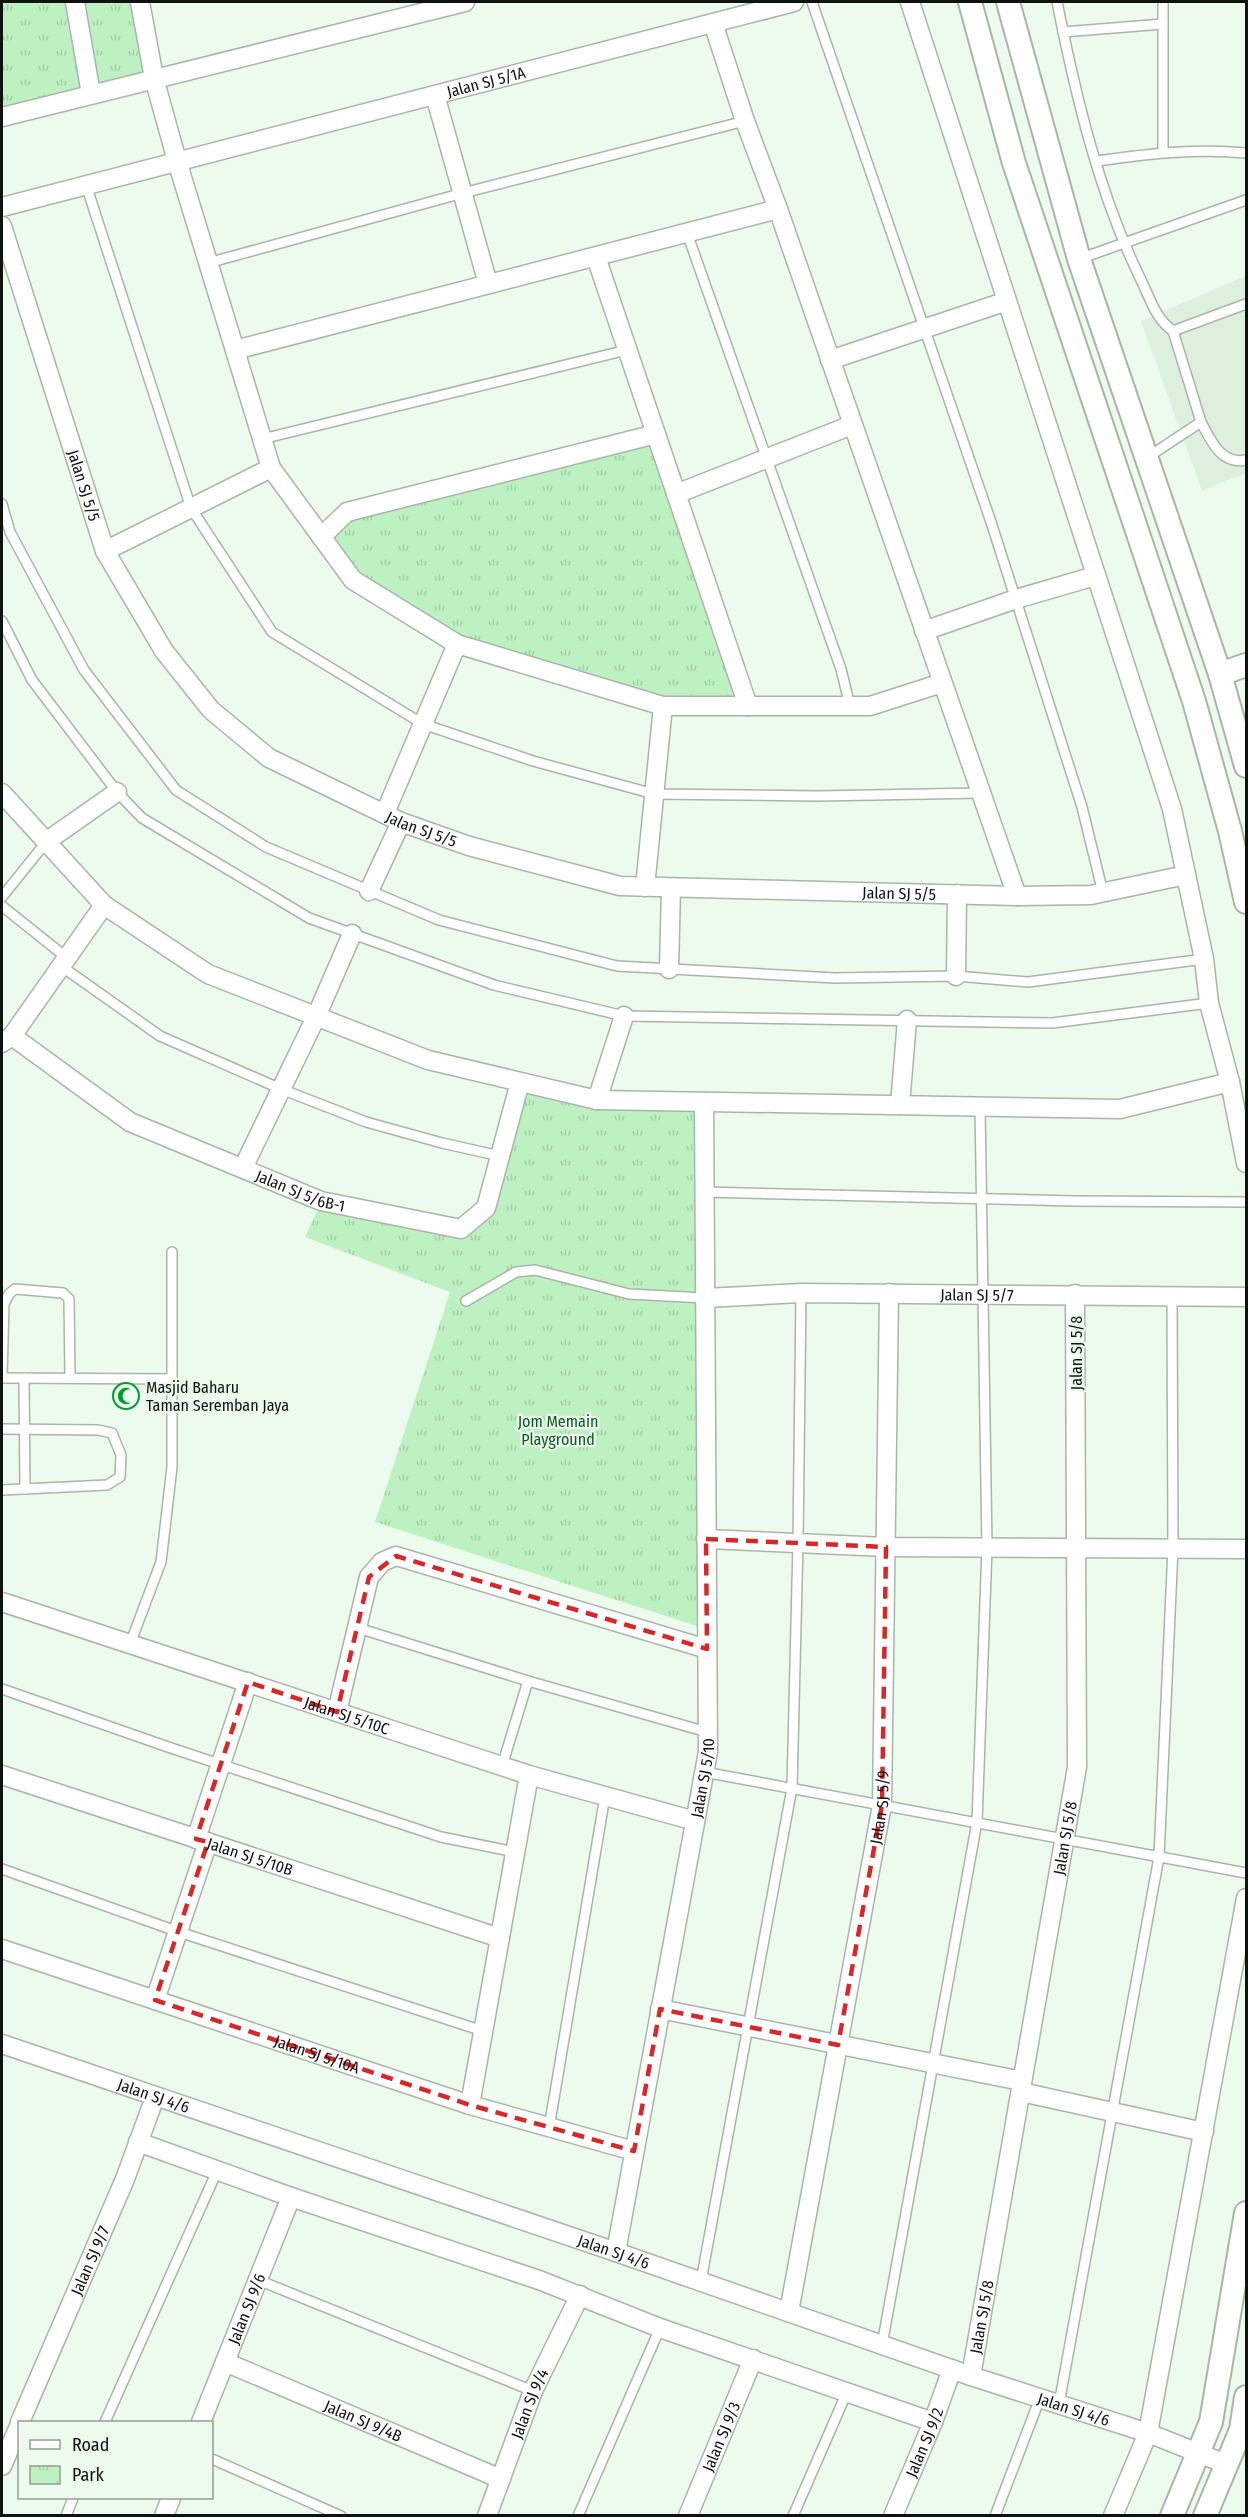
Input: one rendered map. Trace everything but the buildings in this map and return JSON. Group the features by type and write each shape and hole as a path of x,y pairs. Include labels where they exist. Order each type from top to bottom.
{"street":[{"path":"75,2 91,94"},
{"path":"142,2 154,78 177,161 271,468 353,580 457,644 663,706 870,706 942,683"},
{"path":"2,117 460,2"},
{"name":"Jalan SJ 5/1A","path":"2,207 794,2"},
{"path":"910,2 1172,809 1204,959 1209,1003 1230,1082 1246,1163"},
{"path":"970,2 1014,163 1194,701 1230,831 1246,902"},
{"path":"1008,2 1079,258 1220,674 1246,766"},
{"path":"713,23 744,121 778,209 1017,896"},
{"path":"435,94 488,284"},
{"path":"235,350 778,209"},
{"name":"Jalan SJ 5/5","path":"2,226 105,551 164,651 211,710 269,759 401,822 469,846 620,886 1017,896 1091,895 1186,875"},
{"path":"596,256 748,706"},
{"path":"830,360 1007,301"},
{"path":"676,494 852,425"},
{"path":"321,537 347,512 656,434"},
{"path":"105,551 271,468"},
{"path":"924,631 1016,599 1095,576"},
{"path":"385,813 457,644"},
{"path":"1220,674 1246,665"},
{"path":"645,887 663,706"},
{"path":"47,842 117,792"},
{"path":"2,793 104,905 208,974 428,1060 520,1082 597,1100 1120,1109 1230,1082"},
{"path":"369,891 401,822"},
{"path":"669,969 671,888"},
{"path":"956,975 957,894"},
{"path":"7,1039 104,905"},
{"path":"243,1168 316,1017 352,934"},
{"path":"597,1100 624,1016"},
{"path":"900,1105 908,1020"},
{"name":"Jalan SJ 5/6B-1","path":"7,1039 130,1122 321,1201 461,1229 486,1208 520,1082"},
{"name":"Jalan SJ 5/10","path":"616,2252 708,1752 704,1102"},
{"name":"Jalan SJ 5/7","path":"705,1298 801,1293 1172,1294 1246,1297"},
{"name":"Jalan SJ 5/9","path":"789,2312 882,1805 889,1293"},
{"name":"Jalan SJ 5/8","path":"971,2376 1077,1767 1075,1294"},
{"path":"706,1539 886,1547 1246,1549"},
{"path":"337,1712 369,1577 382,1562 396,1556 707,1648"},
{"name":"Jalan SJ 5/10C","path":"2,1602 529,1775 695,1821"},
{"path":"155,2001 179,1932 221,1764 248,1682"},
{"name":"Jalan SJ 5/10B","path":"2,1775 500,1938"},
{"path":"470,2105 529,1775"},
{"path":"1113,2516 1148,2433 1246,1898"},
{"name":"Jalan SJ 5/10A","path":"2,1949 470,2105 634,2151"},
{"path":"660,2009 934,2064 1113,2112 1204,2132"},
{"name":"Jalan SJ 4/6","path":"2,2045 616,2252 971,2376 1148,2433 1226,2464"},
{"name":"Jalan SJ 9/7","path":"22,2421 155,2097"},
{"path":"138,2142 291,2197 580,2295 660,2328 933,2422"},
{"name":"Jalan SJ 9/6","path":"201,2421 291,2197"},
{"path":"1172,2516 1211,2422 1246,2213"},
{"name":"Jalan SJ 9/4","path":"487,2516 533,2391 580,2295"},
{"name":"Jalan SJ 9/3","path":"688,2516 753,2359"},
{"name":"Jalan SJ 9/4B","path":"225,2362 501,2479"},
{"name":"Jalan SJ 9/2","path":"893,2516 933,2422 952,2369"},
{"path":"1205,2516 1240,2430 1246,2397"},
{"name":"Jalan SJ 9/7","path":"2,2466 18,2431"}],"lane":[{"path":"812,2 1016,599 1083,807 1103,893"},
{"path":"1057,2 1075,92 1123,243 1161,322 1173,331 1201,422 1210,440 1227,459 1238,462 1246,460"},
{"path":"1162,153 1163,2"},
{"path":"1063,32 1163,24"},
{"path":"208,263 463,193 744,121"},
{"path":"1097,161 1162,153 1214,150 1246,153"},
{"path":"86,184 190,508 272,632 423,724 533,761 654,794 818,796 981,793"},
{"path":"1079,258 1246,200"},
{"path":"687,233 841,669 850,706"},
{"path":"1173,331 1246,304"},
{"path":"262,439 627,350"},
{"path":"1147,458 1201,422"},
{"path":"2,504 10,532 84,669 176,790 266,847 439,920 617,966 834,978 956,975 1028,982 1204,959"},
{"path":"2,621 32,680 117,792 142,818 309,918 494,985 624,1016 1052,1023 1209,1003"},
{"path":"2,897 47,842"},
{"path":"2,906 64,962 160,1036 282,1089 366,1122 500,1156"},
{"path":"882,2345 934,2064 952,1948 977,1822 987,1548 980,1107"},
{"path":"704,1192 1075,1201 1246,1202"},
{"path":"130,1644 161,1562 172,1467 172,1252"},
{"path":"466,1301 516,1272 535,1270 629,1294 705,1298"},
{"path":"70,1378 69,1299 63,1293 15,1289 3,1304 2,1378 172,1379"},
{"path":"701,2282 746,2026 792,1788 801,1293"},
{"path":"1059,2404 1160,1857 1173,1548 1172,1294"},
{"path":"24,1378 25,1489"},
{"path":"2,1429 99,1430 112,1433 121,1455 120,1478 108,1485 2,1490"},
{"path":"358,1628 528,1681 708,1732"},
{"path":"502,1766 528,1681"},
{"path":"2,1689 441,1837 515,1852"},
{"path":"704,1772 1246,1873"},
{"path":"549,2128 605,1796"},
{"path":"2,1869 179,1932 483,2031"},
{"path":"105,2421 218,2171"},
{"path":"258,2280 533,2391"},
{"path":"578,2516 660,2328"},
{"path":"793,2516 847,2392"},
{"path":"995,2516 1040,2398"},
{"path":"213,2459 341,2516"},
{"path":"66,2516 73,2499"}],"highlighted area":[{"path":"706,1539 886,1547 882,1805 838,2045 660,2009 634,2151 470,2105 155,2000 208,1842 196,1839 248,1682 337,1712 369,1577 396,1556 707,1649"}],"shaded area":[{"path":"1246,276 1246,473 1202,491 1141,321"}],"green space":[{"path":"2,2 134,2 149,74 2,113"},
{"path":"654,438 744,703 663,704 456,640 354,578 326,537 348,514"},
{"name":"Jom Memain Playground","path":"522,1087 699,1107 703,1628 375,1522 450,1292 305,1237 320,1205 461,1233 490,1209"}],"place":[{"name":"Masjid Baharu Taman Seremban Jaya","path":"126,1396"}]}
